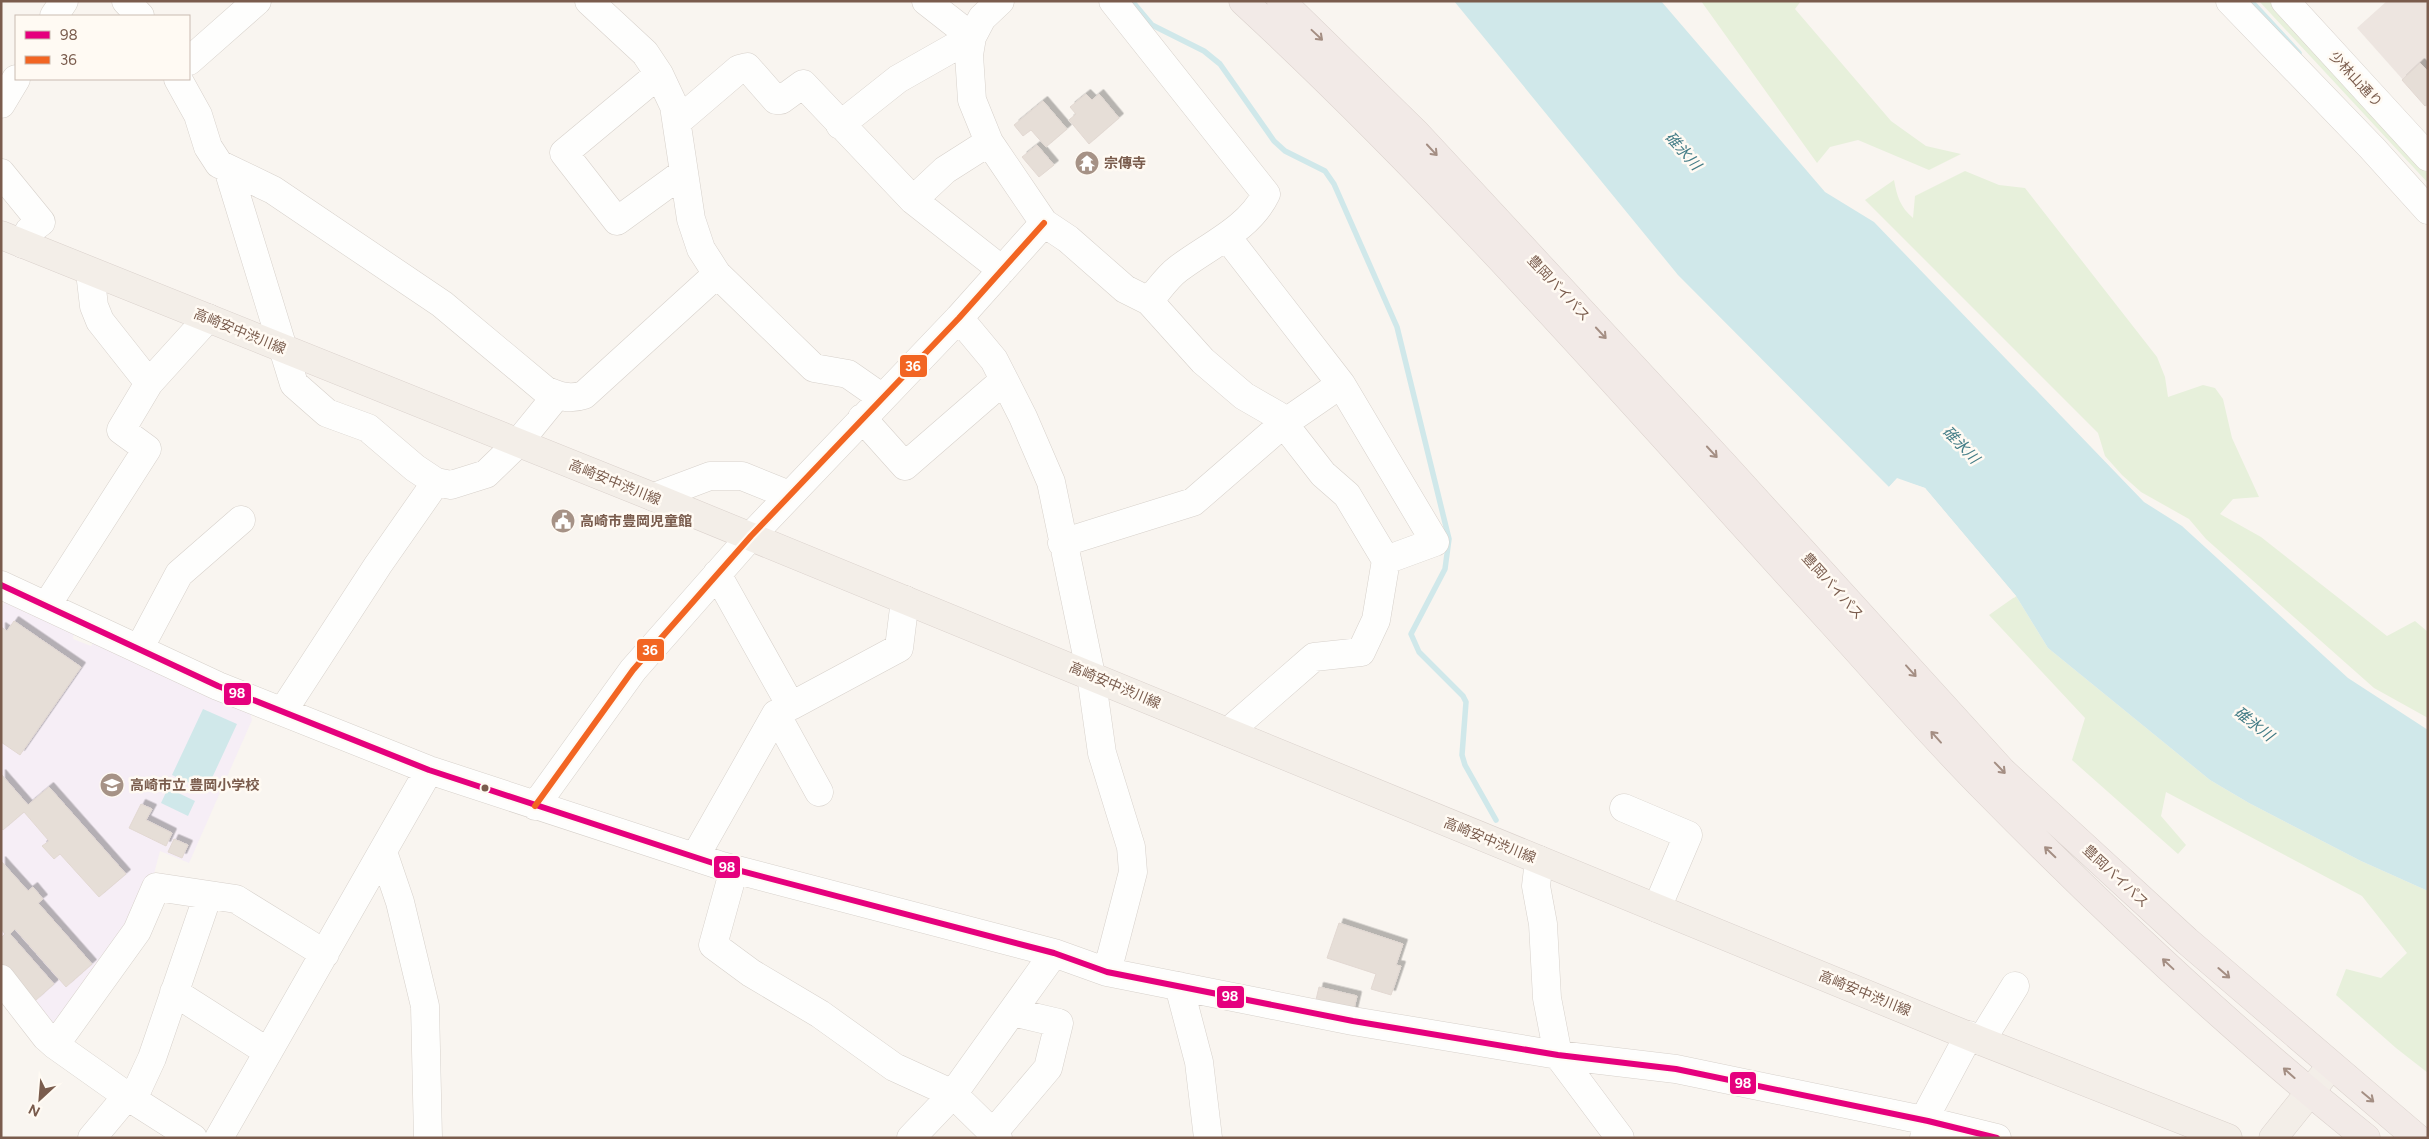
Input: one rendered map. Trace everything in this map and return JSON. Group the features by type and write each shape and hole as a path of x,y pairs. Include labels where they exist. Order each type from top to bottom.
{"highway":[{"name":"豊岡バイパス","path":"1243,1 1332,84 1442,196 1985,790 2131,931 2310,1092 2366,1138"},
{"name":"豊岡バイパス","path":"1281,1 1416,133 1723,464 2002,771 2187,941 2417,1138"}],"main road":[{"name":"高崎安中渋川線","path":"12,240 751,536 1975,1038 2228,1138"},
{"path":"2273,1138 2331,1066"}],"street":[{"path":"55,15 64,1"},
{"path":"126,1 139,15"},
{"path":"190,60 257,1"},
{"path":"589,1 644,53 659,74 674,106 683,173 695,236 716,274 814,368 848,374 881,397"},
{"path":"926,1 972,37"},
{"path":"1000,1 982,18 972,37 969,55 972,100 989,142 1044,223 1068,239 1125,289 1149,301 1203,362 1244,396 1277,415 1323,474 1347,495 1386,560 1376,620 1361,652 1314,657 1228,732"},
{"path":"1113,1 1266,194 1260,206 1227,237 1176,270 1149,301"},
{"path":"2230,1 2372,148 2428,210"},
{"name":"少林山通り","path":"2285,1 2428,157"},
{"path":"840,125 898,78 972,37"},
{"path":"677,122 739,69 747,67 776,100 781,100 803,84 913,200 1002,270"},
{"path":"659,74 564,153 617,221 683,173"},
{"path":"1,104 15,80"},
{"path":"179,80 198,115 208,146 219,164 273,190 355,244 442,304 545,390 557,395 573,398 584,395 716,274"},
{"path":"913,200 945,170 989,142"},
{"path":"228,169 294,384 327,413 368,428 415,468 436,482 451,484 486,474 518,443 557,395"},
{"path":"1,173 40,222 29,231 12,240"},
{"path":"535,806 633,670 751,536 881,397 959,318 1044,223"},
{"path":"1227,237 1341,384 1435,542 1386,560"},
{"path":"90,272 94,306 100,320 149,383"},
{"path":"47,605 147,449 121,430 149,383 208,318"},
{"path":"959,318 994,360 1003,381 1023,417 1050,482 1092,675 1102,753 1131,847 1133,872 1108,972"},
{"path":"862,418 905,466 1003,381"},
{"path":"1062,543 1193,502 1283,424 1341,384"},
{"path":"654,497 710,476 742,476 789,496"},
{"path":"283,712 378,565 436,482"},
{"path":"139,649 180,574 241,520"},
{"path":"717,574 791,706 899,648 906,600"},
{"path":"4,592 47,605 218,686 429,770 535,806 734,869 1054,953 1108,972 1353,1021 1558,1055 1676,1070 1926,1129 1996,1138"},
{"path":"695,857 776,714 818,792"},
{"path":"219,1138 429,770"},
{"path":"1624,808 1688,835 1657,908"},
{"path":"383,852 400,902 425,1006 428,1138"},
{"path":"1539,860 1536,886 1543,924 1547,998 1558,1055 1620,1138"},
{"path":"734,869 713,945 750,972 820,1014 894,1067 953,1094 995,1135 1048,1068 1059,1023 1012,1012"},
{"path":"55,1045 137,931 156,887 236,899 325,954"},
{"path":"92,1138 130,1098 152,1058 208,894"},
{"path":"911,1138 953,1094 1054,953"},
{"path":"1,979 46,1037 55,1045 130,1098 193,1138"},
{"path":"1179,986 1199,1062 1214,1136"},
{"path":"1926,1129 1929,1110 1975,1038 2015,986"},
{"path":"174,992 268,1052"}],"shaded area":[{"path":"2387,1 2428,1 2428,108 2357,28"},
{"name":"高崎市立 豊岡小学校","path":"6,599 74,630 73,639 91,646 96,639 249,708 252,720 189,863 160,851 151,885 55,1039 1,969 1,609"}],"green space":[{"path":"1701,1 1801,1 1795,9 1891,121 1926,146 1961,154 1929,170 1858,140 1830,147 1817,163"},
{"path":"2259,1 2269,1 2428,174 2428,183"},
{"path":"1965,171 1999,185 2025,188 2157,357 2165,377 2168,397 2203,385 2215,388 2223,399 2232,438 2259,497 2233,499 2220,514 2261,537 2387,636 2415,621 2428,632 2428,718 2374,688 2206,539 2189,519 2141,492 2122,475 2105,456 2098,433 1865,200 1894,180 1900,201 1913,218 1915,196"},
{"path":"2016,596 2048,648 2210,780 2249,803 2361,861 2428,891 2428,1073 2396,1048 2336,995 2346,969 2381,978 2407,953 2362,896 2166,792 2161,816 2186,845 2178,854 2072,760 2085,718 1989,615"}],"water":[{"name":"碓氷川","path":"1454,1 1661,1 1825,192 1874,222 2144,502 2182,526 2348,678 2428,730 2428,891 2361,861 2249,803 2210,780 2048,648 2016,596 1925,488 1897,479 1889,487 1678,275"},
{"path":"203,709 237,724 206,791 172,775"},
{"path":"168,788 195,801 188,816 161,803"}],"pier":[{"path":"1897,478 1925,488 2016,596 2014,598 1923,490 1898,481 1890,489 1887,489"}],"building":[{"path":"2420,63 2428,71 2428,104 2425,106 2402,80"},
{"path":"1086,94 1092,100 1099,94 1119,118 1089,144 1069,120 1076,114 1070,107"},
{"path":"1043,101 1067,129 1046,147 1031,130 1023,136 1014,125"},
{"path":"1037,145 1054,165 1039,177 1022,157"},
{"path":"14,621 81,667 20,755 1,742 1,627 7,631"},
{"path":"1,774 28,805 49,787 126,874 99,897 60,854 54,859 42,846 49,841 24,812 3,830 1,828"},
{"path":"141,804 152,809 146,820 172,833 166,846 129,828"},
{"path":"174,839 188,845 182,858 168,852"},
{"path":"1,861 28,891 33,887 43,899 38,903 92,964 66,987 15,929 10,934 54,984 35,1001 1,963 1,938 5,934 1,929"},
{"path":"1339,923 1403,944 1396,965 1401,966 1391,995 1371,989 1376,974 1327,958"},
{"path":"1319,987 1357,996 1353,1013 1315,1004"}],"waterway":[{"path":"1132,1 1152,25 1204,51 1220,64 1274,141 1285,151 1325,171 1334,184 1397,327 1449,539 1445,569 1411,634 1419,652 1463,696 1466,702 1462,755 1465,765 1496,820"},
{"path":"2251,1 2299,53"}],"transit line":[{"name":"36","path":"535,806 633,670 751,536 959,318 1044,223"},
{"name":"98","path":"1,585 218,686 429,770 722,866 1054,953 1107,972 1353,1021 1558,1055 1676,1069 1928,1121 1997,1138"}],"place":[{"name":"宗傳寺","path":"1087,163"},
{"name":"高崎市豊岡児童館","path":"563,521"},
{"name":"高崎市立 豊岡小学校","path":"112,785"}]}
